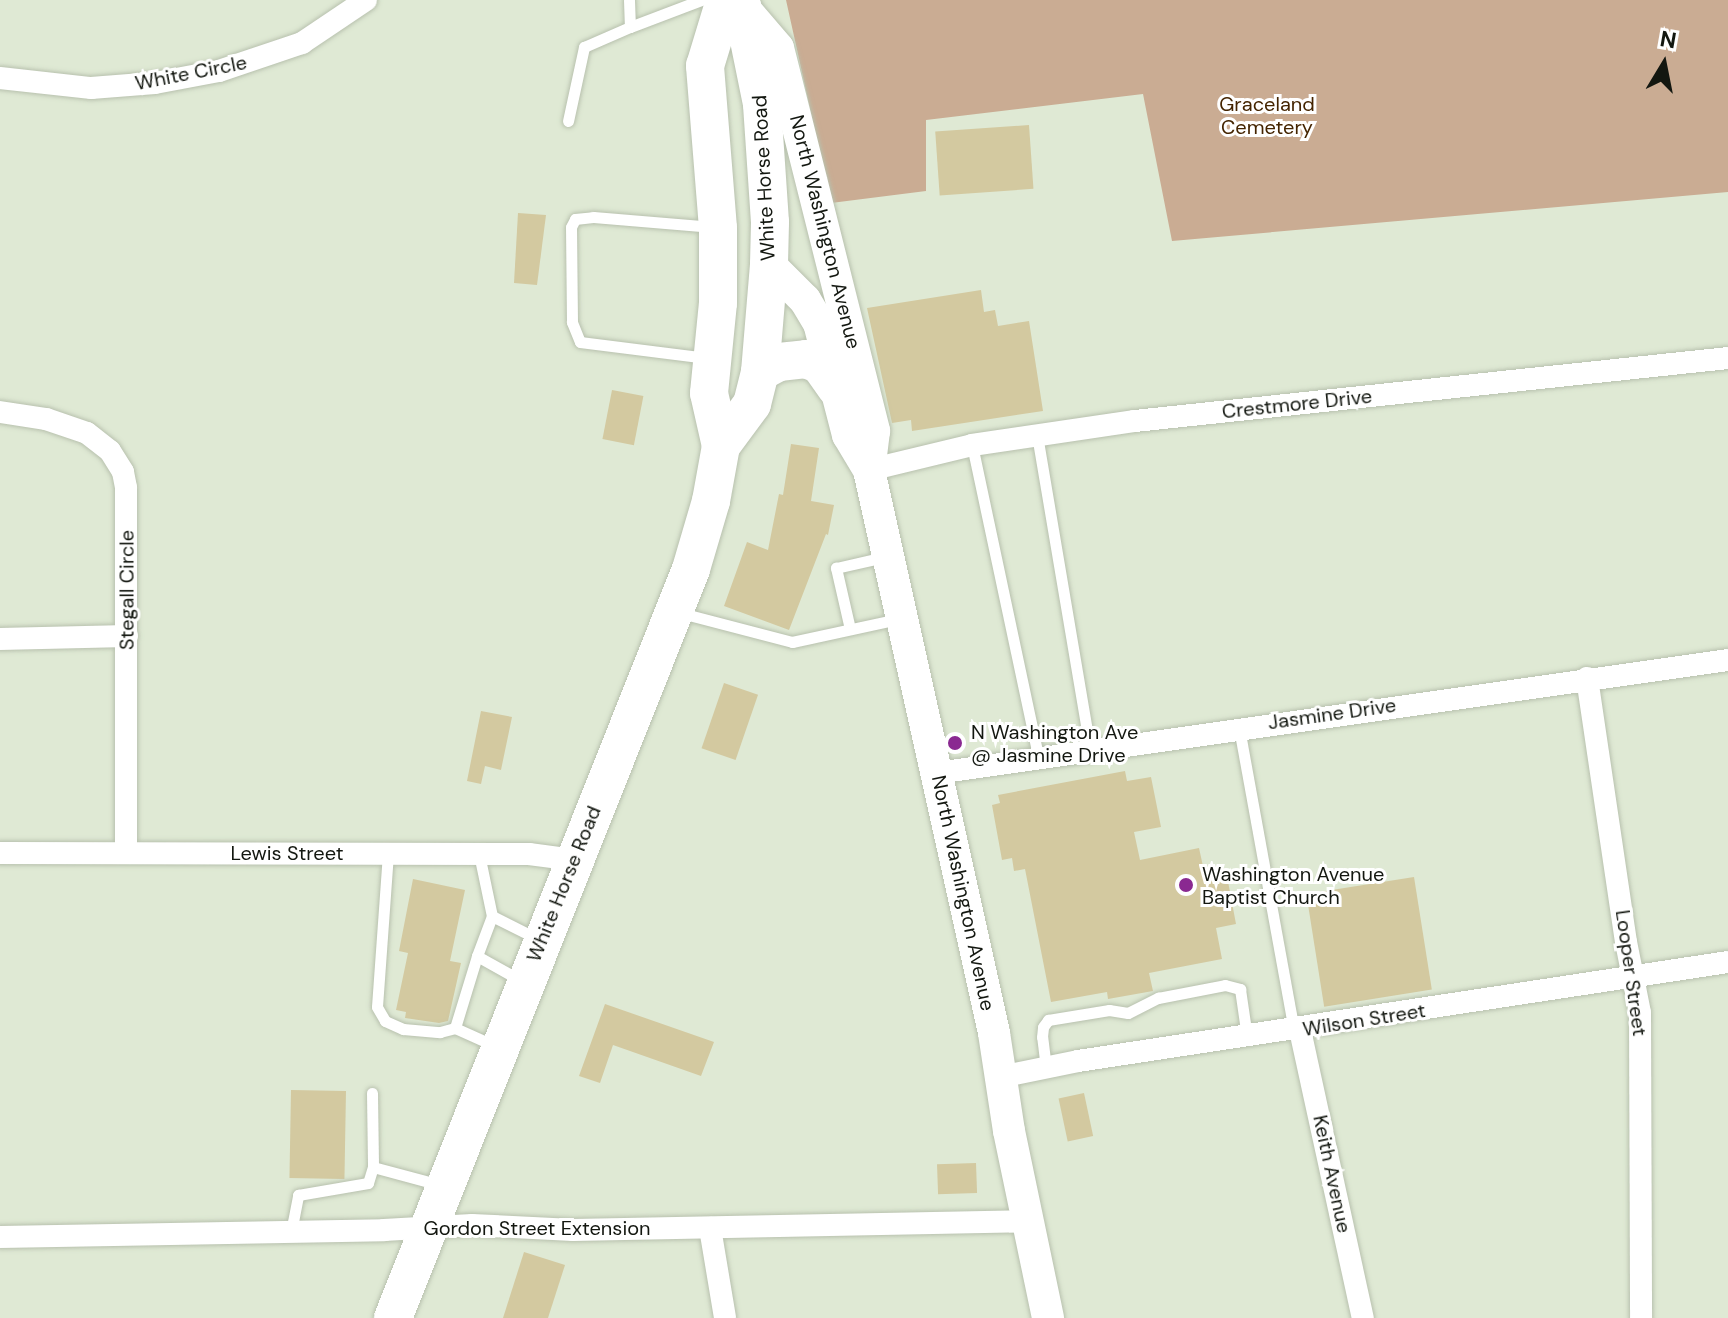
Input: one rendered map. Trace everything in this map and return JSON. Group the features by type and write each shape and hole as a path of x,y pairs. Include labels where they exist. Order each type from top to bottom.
{"highway":[{"name":"White Horse Road","path":"393,1318 691,569 707,514 721,446 709,393 718,303 718,228 705,66 732,1"},
{"name":"White Horse Road","path":"721,446 752,404 760,372 769,264 770,222 762,104 732,1"},
{"path":"760,372 779,362 806,359 820,365 836,388"}],"main road":[{"name":"North Washington Avenue","path":"732,1 778,48 874,431 869,470"},
{"name":"North Washington Avenue","path":"769,264 805,300 819,323 848,435 869,470 937,773 1048,1318"}],"street":[{"name":"White Circle","path":"0,78 91,88 155,83 219,71 302,43 366,0"},
{"name":"Crestmore Drive","path":"869,470 972,445 1135,421 1728,358"},
{"name":"Stegall Circle","path":"0,412 77,429 110,451 120,464 126,488 126,852"},
{"path":"0,639 127,636"},
{"name":"Jasmine Drive","path":"937,773 1090,748 1728,660"},
{"name":"Looper Street","path":"1587,678 1641,1041 1641,1318"},
{"name":"Lewis Street","path":"0,853 529,854 574,860"},
{"name":"Wilson Street","path":"1000,1077 1728,962"},
{"name":"Keith Avenue","path":"1297,1030 1363,1318"},
{"name":"Gordon Street Extension","path":"0,1237 429,1227 710,1228 1027,1221"},
{"path":"710,1228 725,1318"}],"lane":[{"path":"629,0 630,27"},
{"path":"568,121 584,47 701,0"},
{"path":"711,358 580,342 573,333 572,322 571,227 575,219 593,217 718,228"},
{"path":"1037,435 1090,748"},
{"path":"972,445 1038,756"},
{"path":"850,629 836,568 888,556"},
{"path":"672,611 792,642 902,618"},
{"path":"1239,727 1297,1030"},
{"path":"388,853 377,1007 385,1021 403,1029 440,1032 455,1028 499,1048"},
{"path":"455,1028 492,916 479,854"},
{"path":"492,916 542,941"},
{"path":"477,956 525,982"},
{"path":"1046,1068 1042,1037 1048,1020 1109,1010 1128,1013 1158,998 1225,985 1240,989 1247,1037"},
{"path":"291,1232 294,1201 298,1195 368,1183 373,1167 372,1093"},
{"path":"373,1167 444,1186"}],"green space":[{"name":"Graceland Cemetery","path":"786,0 1728,0 1728,192 1172,241 1143,94 926,120 926,191 831,203"}],"building":[{"path":"1029,125 1033,189 940,195 935,132"},
{"path":"518,213 546,215 537,285 514,283"},
{"path":"981,290 984,312 995,310 998,326 1029,321 1043,411 912,431 911,420 892,423 867,308"},
{"path":"612,390 643,396 634,445 602,439"},
{"path":"791,444 819,448 811,501 834,505 828,535 789,630 724,606 747,542 768,550 779,494 783,495"},
{"path":"724,683 758,695 736,760 702,748"},
{"path":"481,711 512,717 501,770 485,766 481,784 467,781"},
{"name":"Washington Avenue Baptist Church","path":"1125,771 1127,781 1151,777 1161,827 1134,832 1140,860 1199,848 1206,880 1227,876 1236,924 1216,928 1222,959 1149,973 1153,991 1108,999 1107,992 1051,1002 1025,869 1014,871 1012,858 1002,860 992,805 1000,803 998,795"},
{"path":"1414,877 1432,990 1324,1007 1306,894"},
{"path":"413,879 465,890 450,961 461,963 448,1021 439,1023 405,1018 406,1012 396,1010 408,953 399,951"},
{"path":"605,1004 714,1042 701,1076 613,1045 600,1083 579,1076"},
{"path":"291,1090 346,1091 344,1179 289,1178"},
{"path":"1084,1093 1093,1136 1068,1141 1059,1098"},
{"path":"976,1163 977,1193 938,1194 937,1164"},
{"path":"524,1252 565,1265 548,1318 503,1318"}],"place":[{"name":"N Washington Ave @ Jasmine Drive","path":"955,743"},
{"name":"Washington Avenue Baptist Church","path":"1186,885"}]}
